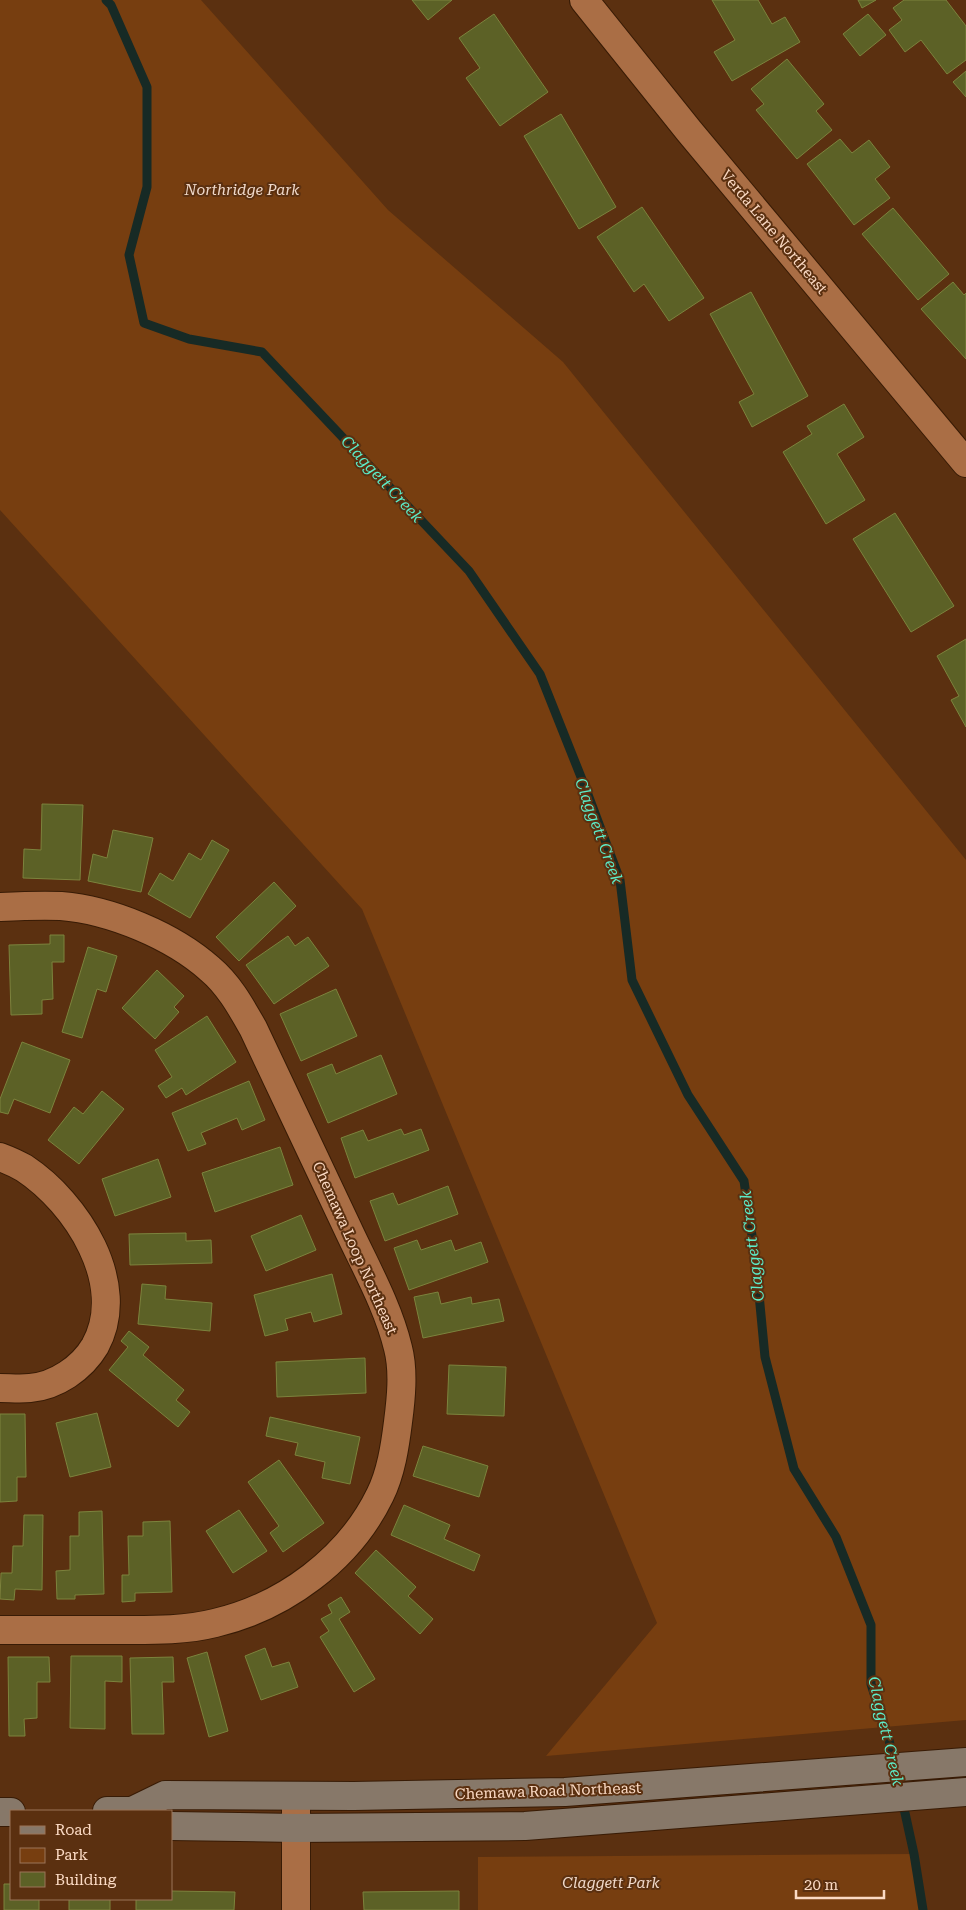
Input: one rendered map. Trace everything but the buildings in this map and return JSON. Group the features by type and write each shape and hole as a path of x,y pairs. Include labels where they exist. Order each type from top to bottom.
{"main road":[{"name":"Chemawa Road Northeast","path":"134,1810 165,1795 488,1795 564,1792 966,1762"},
{"name":"Chemawa Road Northeast","path":"172,1826 296,1828 525,1826 966,1792"}],"street":[{"name":"Verda Lane Northeast","path":"584,0 689,132 966,463"},
{"name":"Chemawa Loop Northeast","path":"0,907 60,906 83,909 115,917 180,947 211,970 234,996 253,1028 380,1298 399,1349 401,1382 396,1439 389,1470 381,1493 366,1521 345,1548 318,1573 295,1588 247,1613 216,1623 180,1630 0,1630"},
{"path":"0,1157 24,1168 46,1187 66,1208 86,1234 96,1254 106,1284 106,1310 101,1334 94,1348 90,1355 73,1370 55,1382 32,1388 0,1388"},
{"path":"296,1796 296,1910"}],"green space":[{"name":"Northridge Park","path":"0,0 201,0 388,210 563,362 966,860 966,1720 546,1756 657,1623 362,909 0,510"},
{"name":"Claggett Park","path":"914,1854 923,1910 478,1910 478,1857"}],"waterway":[{"name":"Claggett Creek","path":"106,0 111,5 147,87 147,187 129,255 144,323 189,339 262,352 469,571 540,674 620,880 632,980 688,1095 744,1181 756,1263 765,1357 794,1469 836,1537 871,1625 871,1684 889,1740 914,1854 923,1910"}]}
